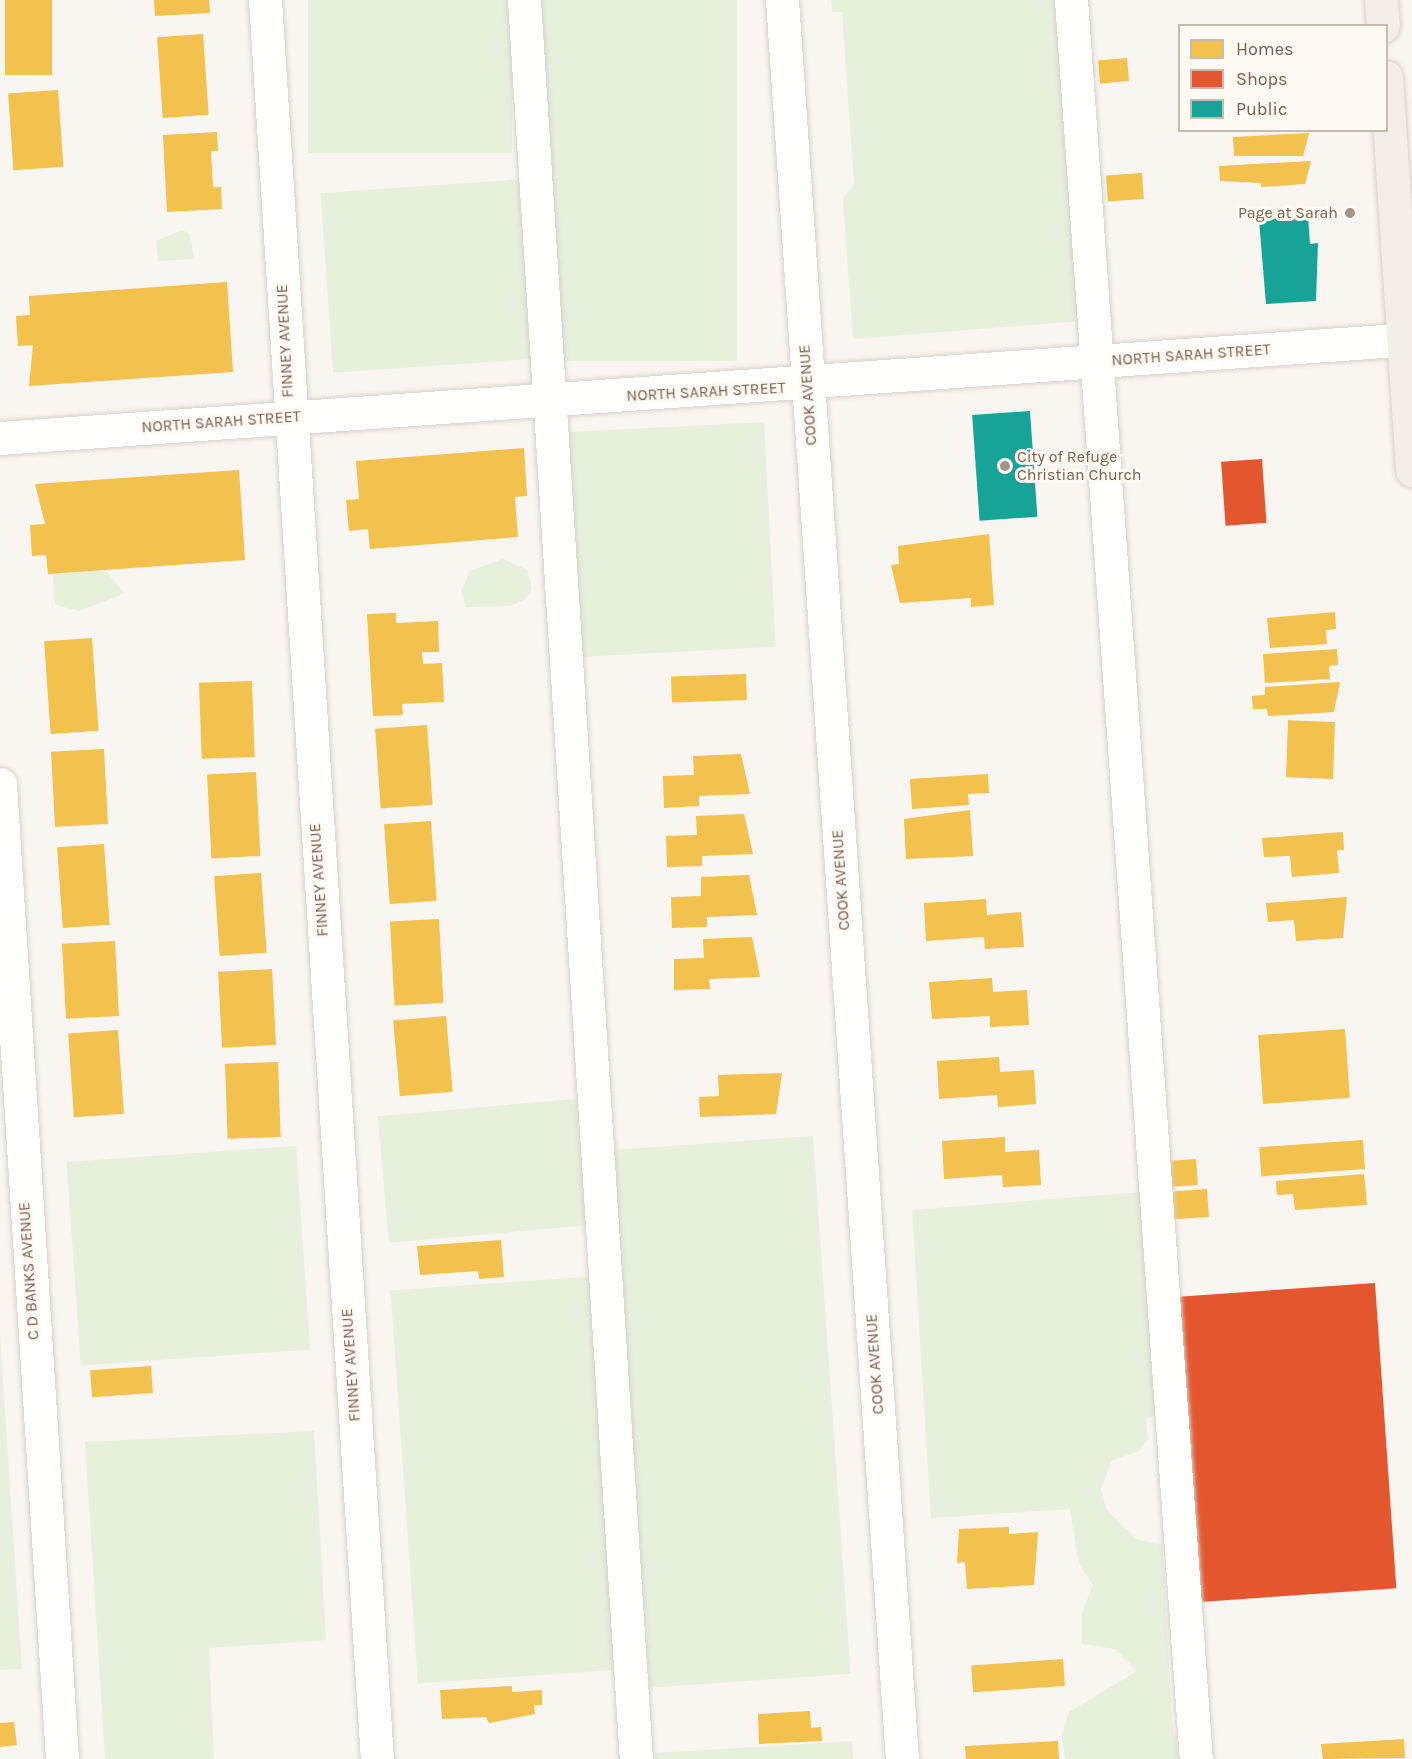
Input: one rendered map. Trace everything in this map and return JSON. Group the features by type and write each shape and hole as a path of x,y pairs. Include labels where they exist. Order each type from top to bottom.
{"main road":[{"path":"1381,0 1383,24"},
{"path":"1388,101 1408,340 1412,470"}],"street":[{"name":"FINNEY AVENUE","path":"265,0 289,416 377,1759"},
{"path":"524,0 636,1759"},
{"name":"COOK AVENUE","path":"782,0 902,1759"},
{"path":"1071,0 1196,1759"},
{"name":"NORTH SARAH STREET","path":"0,438 289,416 807,386 1408,340"},
{"name":"C D BANKS AVENUE","path":"0,784 62,1759"}],"green space":[{"path":"308,0 512,0 512,153 308,153"},
{"path":"537,0 737,0 737,361 537,361"},
{"path":"831,0 1062,0 1081,321 853,339 843,200 854,184 842,12 832,12"},
{"path":"524,179 537,359 333,373 320,193"},
{"path":"182,230 190,234 194,259 158,261 156,241"},
{"path":"764,422 776,647 573,657 561,433"},
{"path":"503,559 527,570 532,589 525,599 511,606 466,607 461,591 470,571"},
{"path":"105,570 125,593 80,611 55,605 53,573"},
{"path":"586,1098 597,1225 389,1243 378,1116"},
{"path":"813,1136 851,1674 650,1688 612,1150"},
{"path":"296,1146 310,1350 81,1366 67,1162"},
{"path":"1142,1192 1156,1414 1146,1419 1148,1440 1139,1451 1111,1461 1101,1489 1106,1509 1138,1540 1162,1544 1172,1721 1179,1759 1065,1759 1062,1734 1069,1712 1137,1671 1115,1649 1082,1644 1082,1613 1093,1585 1079,1564 1070,1509 931,1518 912,1210"},
{"path":"598,1276 625,1669 418,1684 391,1291"},
{"path":"0,1335 22,1669 0,1670"},
{"path":"314,1431 326,1640 209,1648 214,1759 105,1759 85,1442"},
{"path":"852,1741 853,1759 656,1759 656,1753"}],"building: Homes":[{"path":"5,0 52,0 52,75 5,75"},
{"path":"154,0 209,0 210,13 155,16"},
{"path":"203,34 209,115 163,118 157,37"},
{"path":"1127,58 1129,81 1100,83 1098,61"},
{"path":"58,90 63,167 13,170 8,93"},
{"path":"217,132 218,151 211,151 213,187 221,187 222,209 167,212 163,135"},
{"path":"1309,133 1303,156 1234,156 1233,137"},
{"path":"1311,161 1305,184 1261,187 1261,183 1220,181 1219,166"},
{"path":"1142,173 1144,199 1108,201 1106,176"},
{"path":"227,282 233,372 29,386 33,345 18,346 16,316 30,315 29,296"},
{"path":"524,448 527,496 515,497 518,537 370,549 368,529 349,531 346,500 359,499 356,461"},
{"path":"239,470 245,560 48,574 46,555 32,556 30,525 45,524 35,484"},
{"path":"989,534 994,605 971,607 971,598 900,603 891,565 899,564 898,546"},
{"path":"1335,612 1336,629 1326,630 1327,644 1270,648 1267,618"},
{"path":"396,613 396,623 438,621 439,652 422,652 423,664 442,663 444,702 402,704 403,715 373,716 367,614"},
{"path":"92,638 98,731 51,734 44,641"},
{"path":"1337,649 1338,665 1329,666 1330,679 1265,683 1263,654"},
{"path":"746,674 747,700 672,703 671,677"},
{"path":"252,681 255,757 202,759 199,683"},
{"path":"1340,682 1334,712 1268,716 1267,709 1253,709 1252,696 1265,695 1265,687"},
{"path":"1288,720 1335,722 1333,779 1286,777"},
{"path":"427,725 433,805 381,808 375,729"},
{"path":"104,749 108,824 55,827 51,752"},
{"path":"741,754 750,794 699,796 699,806 664,808 663,776 694,775 693,756"},
{"path":"256,772 260,856 211,858 207,775"},
{"path":"988,774 989,793 968,794 969,805 912,809 910,779"},
{"path":"970,810 973,856 906,859 904,819"},
{"path":"744,814 753,854 702,856 702,866 667,867 666,836 697,835 696,816"},
{"path":"431,821 437,901 390,904 384,824"},
{"path":"1343,832 1344,850 1337,850 1339,873 1292,877 1290,856 1264,857 1262,838"},
{"path":"104,844 110,925 63,928 57,847"},
{"path":"261,873 267,953 220,956 214,876"},
{"path":"749,875 757,915 707,917 707,927 672,928 671,897 701,896 701,877"},
{"path":"1347,897 1343,938 1296,941 1294,920 1268,922 1266,903"},
{"path":"986,899 987,915 1021,912 1024,947 985,949 984,937 926,941 924,903"},
{"path":"439,919 443,1003 394,1005 390,922"},
{"path":"752,937 760,977 709,979 710,989 674,990 674,959 704,958 703,939"},
{"path":"115,941 119,1016 66,1019 62,944"},
{"path":"272,969 276,1045 222,1048 218,972"},
{"path":"992,978 993,992 1027,990 1029,1025 990,1027 990,1016 932,1019 929,982"},
{"path":"446,1016 453,1092 400,1096 393,1021"},
{"path":"1345,1029 1350,1098 1263,1104 1258,1035"},
{"path":"118,1030 124,1114 74,1117 68,1033"},
{"path":"999,1057 1000,1072 1034,1070 1036,1104 998,1107 997,1095 939,1099 937,1061"},
{"path":"278,1062 281,1137 228,1139 225,1064"},
{"path":"782,1073 776,1114 700,1117 699,1097 719,1096 718,1075"},
{"path":"1005,1137 1005,1152 1039,1150 1041,1185 1003,1187 1002,1175 944,1179 942,1141"},
{"path":"1363,1140 1365,1169 1261,1176 1259,1147"},
{"path":"1196,1159 1198,1185 1172,1187 1170,1161"},
{"path":"1364,1174 1367,1205 1295,1210 1293,1194 1277,1195 1276,1181"},
{"path":"1207,1189 1209,1217 1174,1219 1172,1191"},
{"path":"501,1240 504,1277 479,1279 478,1271 420,1275 417,1246"},
{"path":"151,1366 153,1393 92,1397 90,1370"},
{"path":"1009,1527 1009,1534 1038,1532 1034,1585 967,1589 965,1562 957,1563 959,1529"},
{"path":"1063,1659 1065,1686 973,1692 971,1665"},
{"path":"512,1686 512,1692 542,1690 542,1705 534,1705 535,1714 489,1723 486,1717 442,1719 440,1690"},
{"path":"810,1711 811,1728 821,1727 822,1741 759,1744 758,1714"},
{"path":"14,1722 17,1745 0,1747 0,1723"},
{"path":"1404,1739 1405,1758 1323,1759 1321,1744"},
{"path":"1058,1741 1059,1759 966,1759 965,1746"}],"building: Shops":[{"path":"1262,459 1266,523 1226,526 1221,462"},
{"path":"1375,1283 1396,1588 1193,1602 1171,1297"}],"building: Public":[{"path":"1308,216 1310,244 1318,243 1316,301 1266,304 1259,220"},
{"name":"City of Refuge Christian Church","path":"1030,411 1037,517 980,521 972,415"}],"place":[{"name":"Page at Sarah","path":"1350,213"},
{"name":"City of Refuge Christian Church","path":"1005,466"}]}
